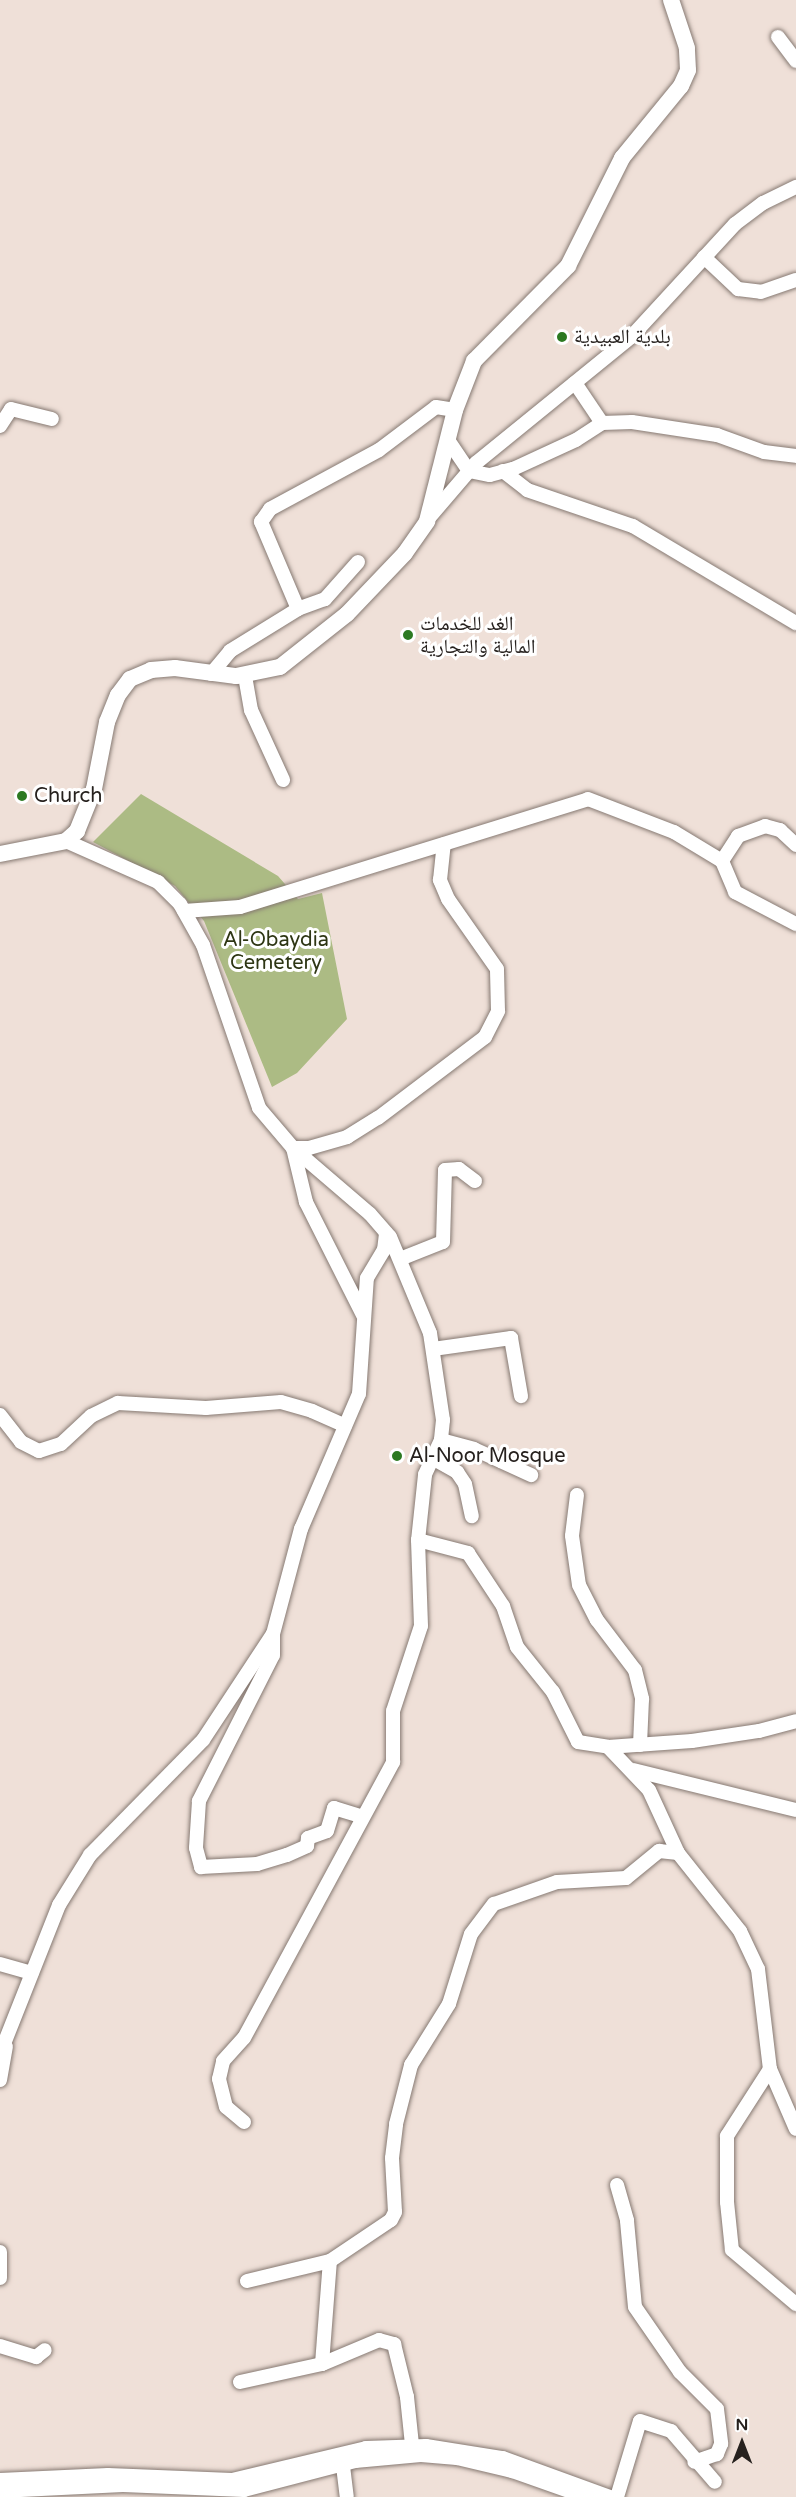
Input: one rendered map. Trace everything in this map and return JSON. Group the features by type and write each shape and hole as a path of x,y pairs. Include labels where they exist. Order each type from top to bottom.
{"main road":[{"path":"0,854 66,841 84,817 94,789 107,722 118,695 130,679 140,673 175,668 211,674 245,676 280,668 347,614 405,554 427,520 455,410 474,361 568,266 622,158 681,86 688,70 687,48 671,0"}],"street":[{"path":"778,38 796,61"},
{"path":"427,520 469,471 631,337 735,224 763,203 796,187"},
{"path":"704,257 738,289 761,292 796,280"},
{"path":"575,383 602,423"},
{"path":"298,609 261,522 270,509 379,450 436,407 455,410"},
{"path":"0,426 11,409 52,419"},
{"path":"448,441 469,471 490,475 576,441 602,423 632,422 717,435 764,452 796,456"},
{"path":"503,471 527,490 633,526 796,623"},
{"path":"211,674 230,651 298,609 325,598 358,562"},
{"path":"245,676 251,711 283,780"},
{"path":"184,911 240,907 588,799 674,832 722,861 735,892 796,924"},
{"path":"722,861 738,836 765,826 780,830 796,844"},
{"path":"66,841 158,882 184,911 203,945 259,1108 293,1148 370,1214 386,1233 400,1259 433,1348 443,1420 441,1440 425,1475 418,1540 421,1626 393,1712 393,1762 360,1816 244,2038 223,2061 219,2079 226,2107 244,2122"},
{"path":"293,1148 309,1148 347,1137 378,1118 485,1037 498,1011 497,969 448,899 440,880 444,844"},
{"path":"293,1148 306,1202 364,1316"},
{"path":"400,1259 443,1242 445,1170 459,1169 475,1180"},
{"path":"360,1816 334,1808 327,1831 308,1838 307,1846 257,1864 201,1867 196,1848 199,1801 273,1655 273,1634 301,1529 359,1394 367,1278 384,1251 386,1233"},
{"path":"433,1348 511,1338 521,1396"},
{"path":"0,1415 21,1442 39,1450 60,1444 91,1416 118,1403 206,1408 281,1402 312,1411 345,1426"},
{"path":"441,1440 474,1449 531,1475"},
{"path":"432,1458 457,1472 465,1484 471,1516"},
{"path":"577,1495 572,1536 579,1585 597,1620 635,1670 642,1699 640,1745"},
{"path":"418,1540 468,1553 503,1606 517,1647 553,1692 578,1742 608,1747 640,1745 759,1731 796,1721"},
{"path":"0,2080 3,2050 59,1905 90,1855 203,1740 273,1634"},
{"path":"608,1747 633,1770 669,1827 678,1853 740,1931 758,1969 770,2069 796,2126"},
{"path":"633,1770 796,1810"},
{"path":"247,2281 330,2261 385,2227 395,2212 392,2158 411,2065 449,2004 471,1934 494,1904 557,1882 626,1878 659,1851 678,1853"},
{"path":"0,1964 32,1973"},
{"path":"770,2069 727,2136 732,2250 796,2304"},
{"path":"616,2186 627,2221 635,2307 680,2372 717,2409 721,2444 717,2454 694,2462"},
{"path":"0,2252 0,2278"},
{"path":"322,2364 330,2261"},
{"path":"240,2382 322,2364 379,2340 394,2344 407,2397 412,2451"},
{"path":"0,2346 36,2357 45,2350"},
{"path":"617,2497 640,2421 670,2431 694,2462 715,2482"},
{"path":"2,2490 104,2492 231,2489 343,2459 412,2451 461,2450 503,2458 557,2475 610,2497"},
{"path":"412,2451 501,2468 586,2497"},
{"path":"343,2459 347,2497"},
{"path":"2,2490 108,2475 231,2489"}],"green space":[{"name":"Al-Obaydia Cemetery","path":"141,794 278,876 298,899 322,893 347,1019 297,1073 272,1087 204,921 175,886 93,842"}],"place":[{"name":"بلدية العبيدية","path":"562,337"},
{"name":"الغد للخدمات المالية والتجارية","path":"408,635"},
{"name":"Church","path":"22,796"},
{"name":"Al-Noor Mosque","path":"397,1456"}]}
